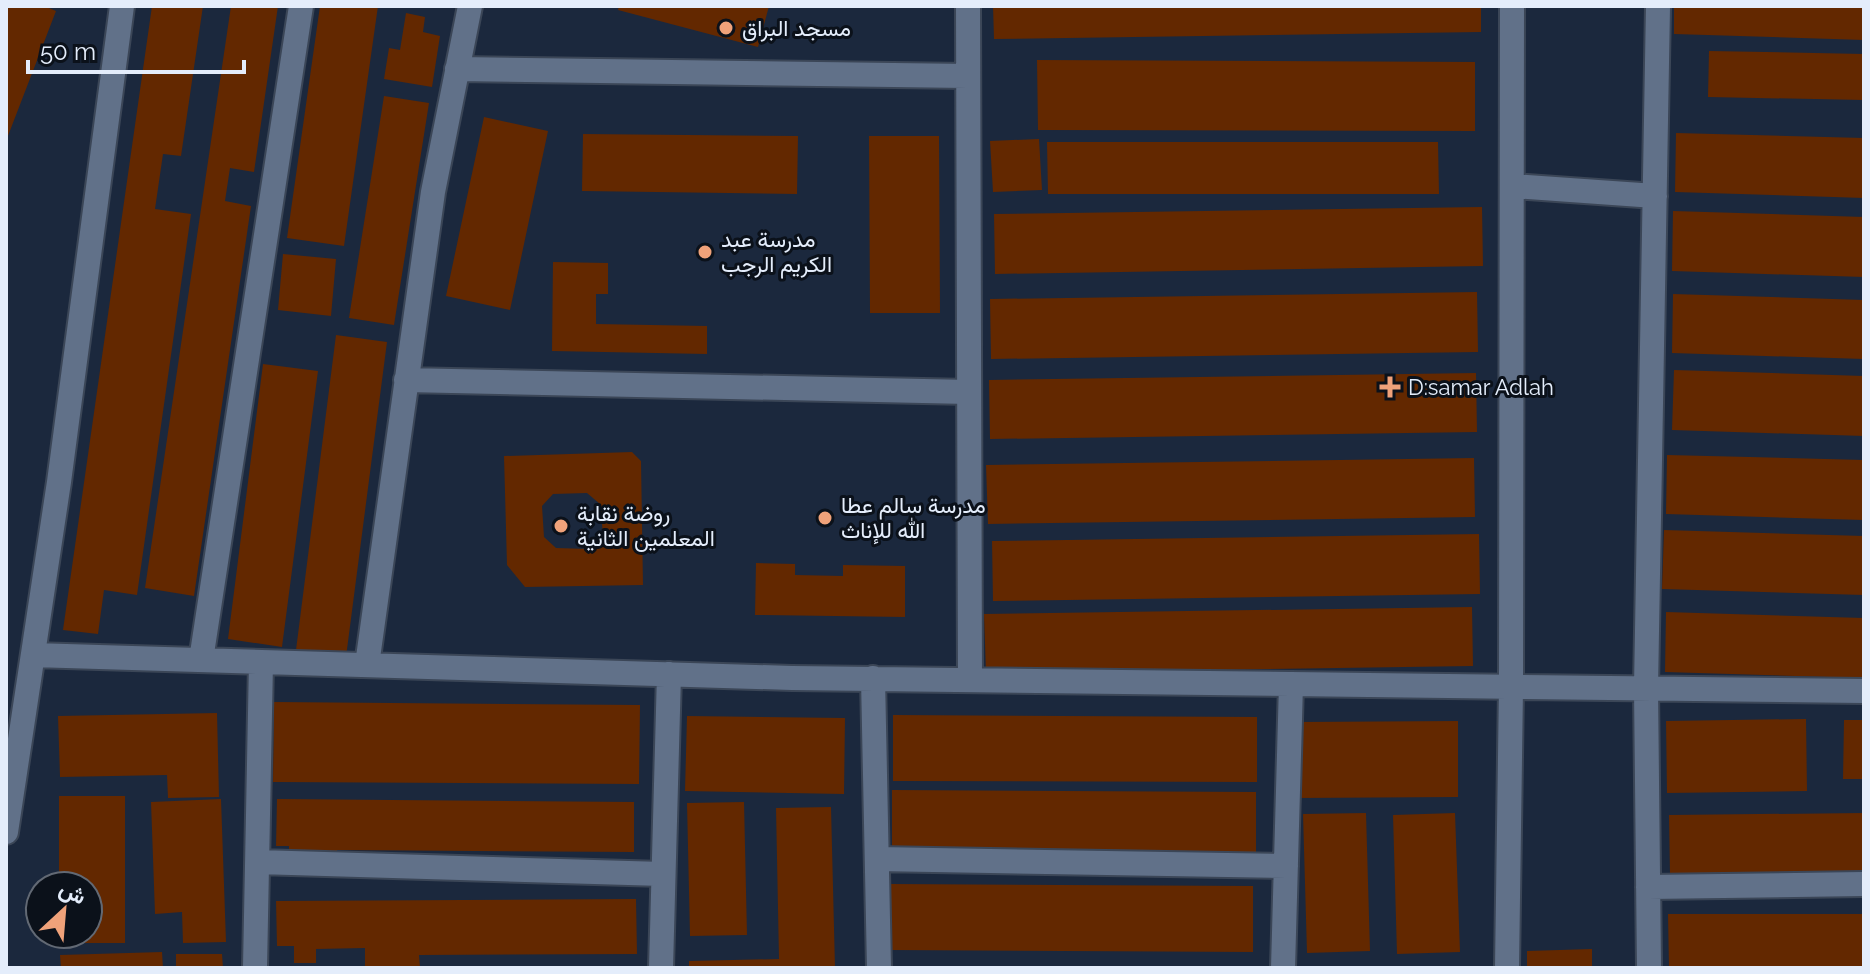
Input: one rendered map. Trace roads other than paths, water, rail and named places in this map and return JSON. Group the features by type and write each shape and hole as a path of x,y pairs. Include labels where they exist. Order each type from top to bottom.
{"street":[{"path":"6,832 59,482 122,6"},
{"path":"201,660 301,6"},
{"path":"367,665 433,192 470,6"},
{"path":"968,6 970,680"},
{"path":"1507,968 1511,687 1512,6"},
{"path":"1649,968 1646,688 1658,6"},
{"path":"457,69 968,76"},
{"path":"1512,186 1655,196"},
{"path":"406,380 969,392"},
{"path":"33,655 970,680 1864,691"},
{"path":"255,968 261,662"},
{"path":"661,968 669,674"},
{"path":"873,678 879,968"},
{"path":"1283,968 1291,684"},
{"path":"877,859 1286,866"},
{"path":"258,862 663,874"},
{"path":"1648,887 1864,884"}],"place":[{"name":"مسجد البراق","path":"726,28"},
{"name":"مدرسة عبد الكريم الرجب","path":"705,252"},
{"name":"D:samar Adlah","path":"1390,387"},
{"name":"مدرسة سالم عطا الله للإناث","path":"825,518"},
{"name":"روضة نقابة المعلمين الثانية","path":"561,526"}]}
